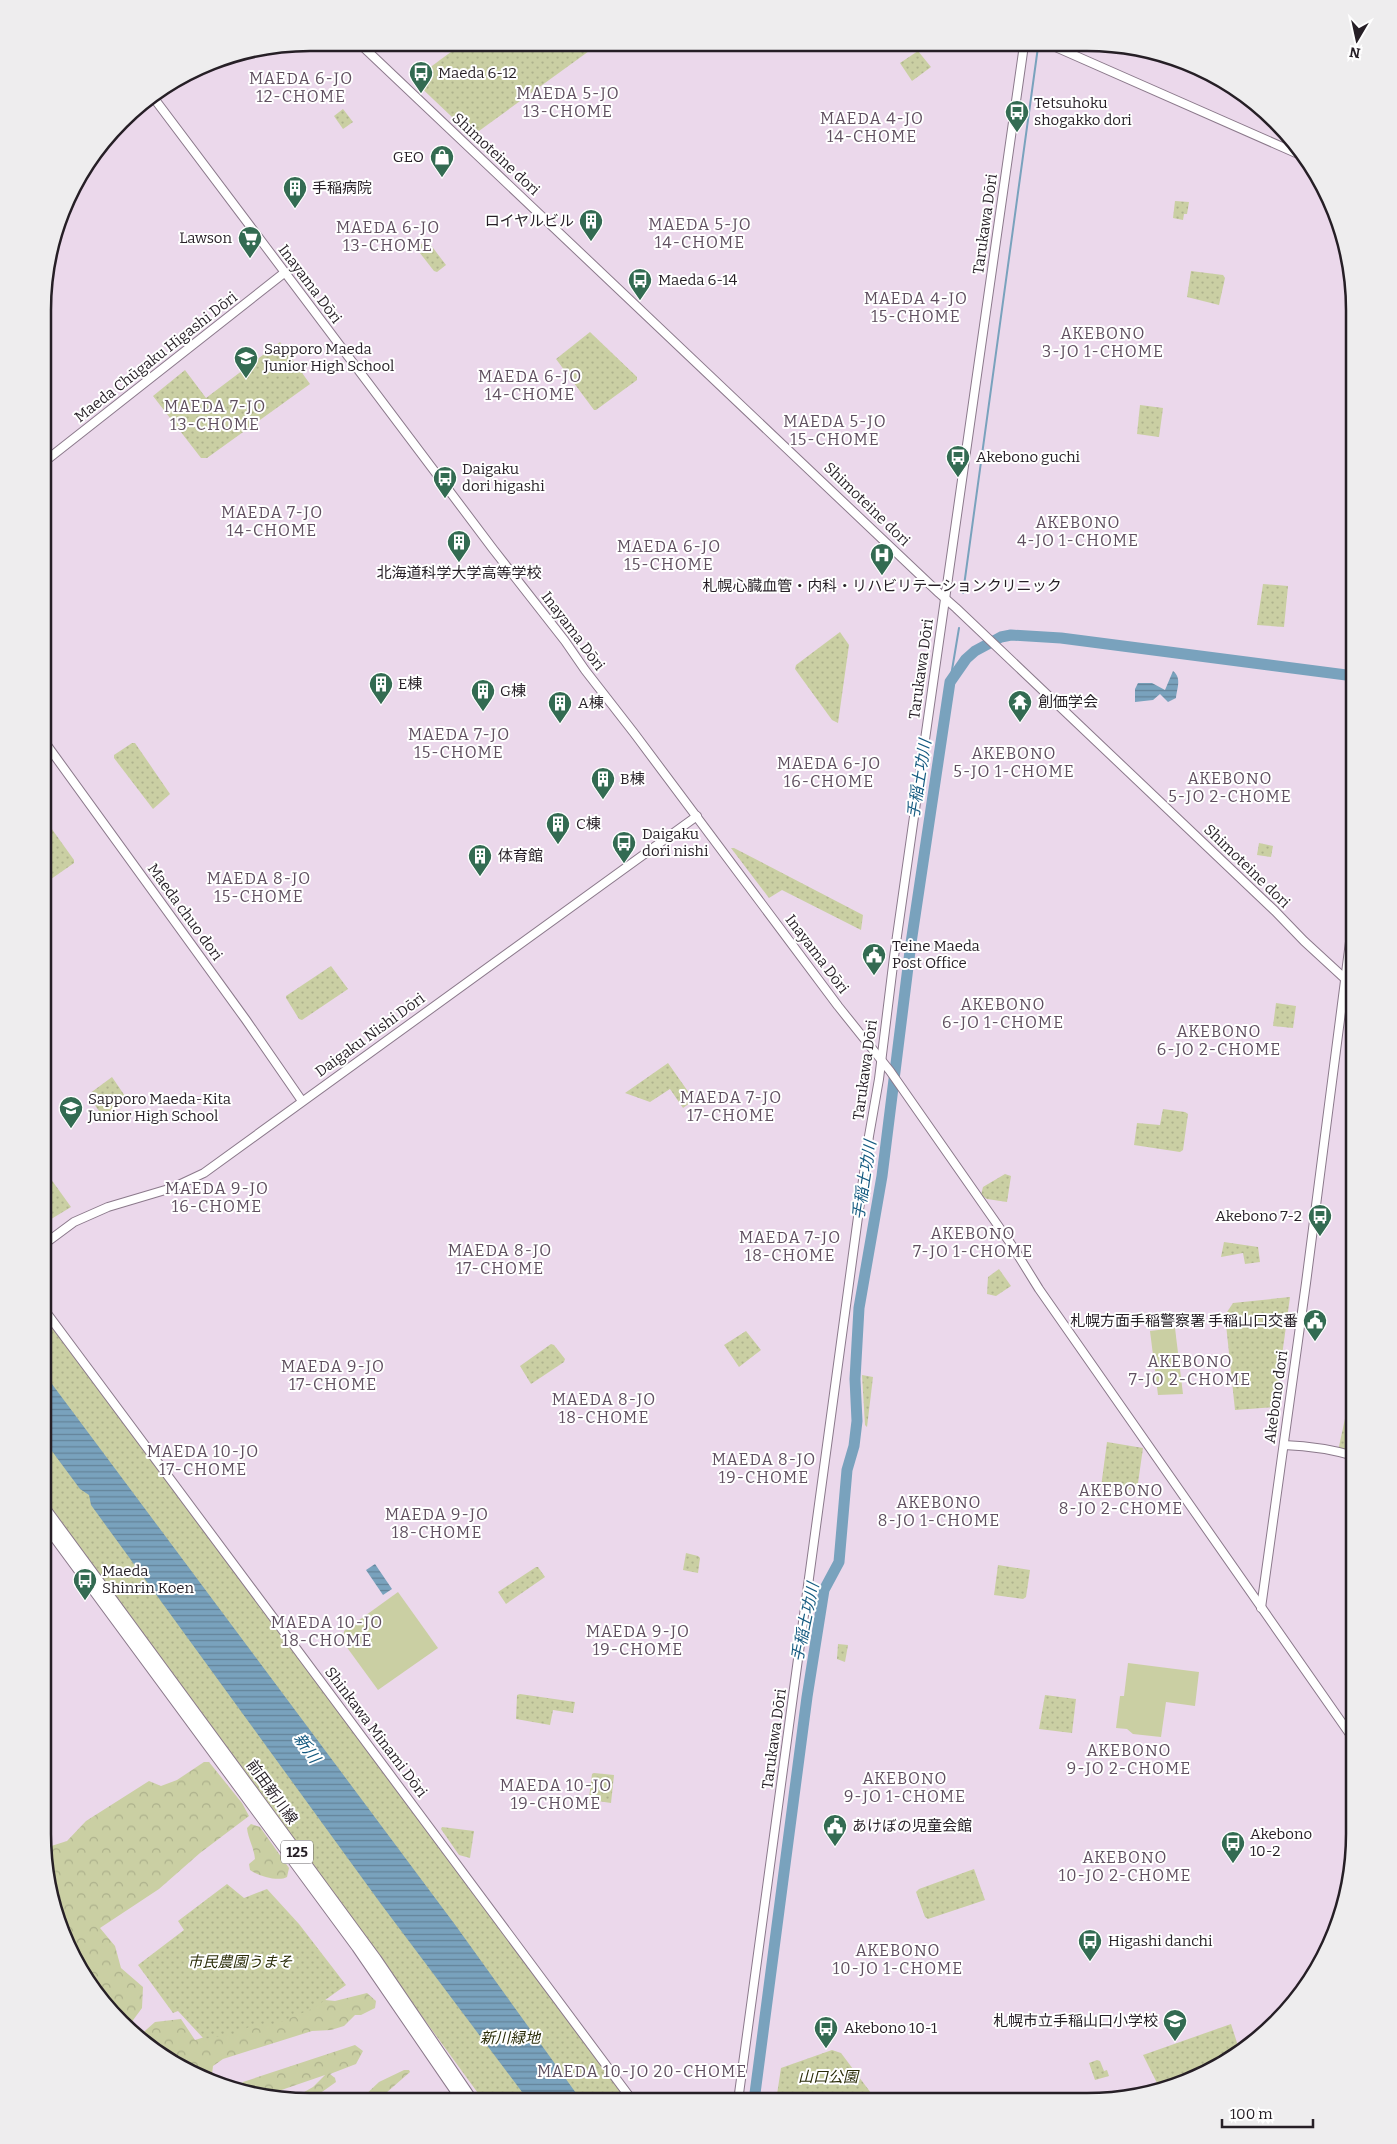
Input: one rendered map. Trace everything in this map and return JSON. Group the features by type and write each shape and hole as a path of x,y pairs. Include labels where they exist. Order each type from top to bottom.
{"main road":[{"name":"前田新川線","path":"51,1517 376,1959 467,2093"},
{"name":"前田新川線","path":"51,1532 357,1947 457,2093"}],"street":[{"name":"Shimoteine dori","path":"367,51 985,635 1345,979"},
{"name":"Tarukawa Dōri","path":"739,2093 869,1136 881,1060 896,938 1023,51"},
{"path":"1065,51 1290,150"},
{"name":"Inayama Dōri","path":"157,102 284,273 904,1090 1261,1608"},
{"name":"Maeda Chūgaku Higashi Dōri","path":"51,456 284,273"},
{"name":"Maeda chuo dori","path":"51,751 246,1020 302,1101"},
{"name":"Daigaku Nishi Dōri","path":"51,1239 74,1222 100,1210 172,1188 204,1173 696,816"},
{"name":"Akebono dori","path":"1261,1608 1346,971"},
{"name":"Shinkawa Minami Dōri","path":"51,1319 627,2093"},
{"path":"1284,1445 1303,1445 1346,1454"},
{"path":"1261,1608 1346,1729"}],"green space":[{"path":"452,51 589,51 472,136 413,80"},
{"path":"918,51 931,67 912,81 900,63"},
{"path":"343,109 353,122 343,129 334,116"},
{"path":"1175,201 1189,202 1187,214 1184,214 1183,220 1173,218"},
{"path":"427,240 446,265 437,272 434,271 416,248"},
{"path":"1191,271 1223,275 1225,278 1219,305 1187,297"},
{"path":"590,332 637,377 637,380 596,410 594,410 556,359"},
{"path":"280,342 310,384 207,458 201,458 153,396 185,370 206,398"},
{"path":"1140,405 1163,408 1159,437 1137,434"},
{"path":"1263,584 1288,586 1284,627 1257,625"},
{"path":"840,632 849,645 838,723 832,720 795,669 796,665"},
{"path":"135,743 170,794 153,809 114,758 114,755"},
{"path":"51,828 74,860 74,863 51,879"},
{"path":"1259,843 1273,846 1271,857 1257,855"},
{"path":"731,848 863,915 861,930 782,890 769,898"},
{"path":"331,966 348,989 302,1020 299,1019 286,996"},
{"path":"1276,1003 1296,1006 1293,1028 1273,1026"},
{"path":"668,1063 694,1100 683,1108 670,1089 650,1102 625,1093"},
{"path":"112,1077 127,1099 102,1115 89,1097 89,1094"},
{"path":"1163,1109 1188,1114 1183,1150 1180,1152 1134,1145 1137,1123 1160,1125"},
{"path":"1005,1174 1011,1176 1007,1202 987,1199 981,1195 983,1187"},
{"path":"51,1179 71,1207 51,1219"},
{"path":"1224,1242 1258,1247 1260,1262 1245,1264 1243,1253 1221,1257"},
{"path":"999,1269 1011,1286 996,1296 987,1294 988,1277"},
{"path":"1290,1297 1275,1407 1235,1410 1225,1315 1233,1303"},
{"name":"新川緑地","path":"51,1325 623,2093 478,2093 51,1508"},
{"path":"1175,1328 1183,1394 1158,1395 1150,1331"},
{"path":"746,1331 761,1350 739,1367 724,1345"},
{"path":"551,1344 554,1345 565,1359 564,1362 531,1384 520,1366"},
{"path":"862,1375 873,1377 867,1427 865,1425"},
{"path":"1346,1414 1346,1454 1338,1451"},
{"path":"1107,1442 1143,1448 1137,1490 1101,1487"},
{"path":"686,1553 700,1558 698,1573 683,1570"},
{"path":"998,1565 1030,1570 1026,1597 1023,1599 994,1595"},
{"path":"536,1567 545,1577 506,1604 498,1592"},
{"path":"398,1592 438,1648 378,1690 343,1642 344,1631"},
{"path":"838,1644 848,1645 845,1662 837,1659"},
{"path":"1128,1663 1199,1672 1195,1706 1166,1702 1161,1737 1133,1734 1127,1729 1116,1728 1120,1696 1124,1696"},
{"path":"517,1695 575,1702 573,1713 553,1710 550,1725 516,1719"},
{"path":"1045,1695 1076,1699 1072,1733 1039,1729"},
{"path":"204,1762 209,1762 242,1803 249,1816 200,1853 159,1889 100,1928 115,1946 121,1968 143,1987 142,2008 132,2022 115,2005 95,1978 71,1933 56,1884 52,1846 67,1841 86,1821 149,1781 161,1786 177,1780"},
{"path":"592,1774 614,1775 611,1803 591,1800 589,1798"},
{"path":"251,1824 260,1827 289,1868 287,1877 279,1879 268,1878 250,1870 249,1864 255,1859 247,1828"},
{"path":"442,1827 474,1831 470,1858 459,1855 441,1829"},
{"path":"974,1869 985,1900 928,1919 925,1917 916,1892 919,1889"},
{"name":"市民農園うまそ","path":"227,1884 244,1898 267,1889 299,1924 346,1985 314,2008 276,2024 253,2025 235,2034 204,2039 178,2011 173,2013 138,1965 184,1930 178,1921"},
{"path":"367,1993 376,2001 375,2008 361,2015 355,2015 344,2026 331,2030 312,2031 223,2059 213,2066 212,2073 166,2049 143,2032 155,2022 181,2019 195,2040 247,2024 315,1999 335,2001"},
{"path":"1231,2024 1237,2044 1201,2066 1157,2083 1143,2055"},
{"path":"355,2045 363,2051 356,2064 330,2074 335,2078 336,2082 320,2093 303,2093 313,2087 325,2075 278,2091 242,2084"},
{"name":"山口公園","path":"832,2050 841,2053 871,2093 777,2093 781,2068"},
{"path":"1097,2060 1100,2061 1104,2071 1107,2070 1109,2076 1095,2080 1089,2063"},
{"path":"404,2070 409,2070 410,2072 386,2093 367,2093 379,2082"}],"water":[{"path":"1173,671 1178,680 1176,698 1168,702 1160,694 1153,700 1135,702 1135,689 1138,683 1152,683 1165,690"},
{"name":"新川","path":"51,1383 456,1926 576,2093 523,2093 381,1904 91,1505 89,1495 80,1489 51,1450"},
{"path":"375,1564 392,1589 383,1595 366,1570"}],"waterway":[{"path":"963,593 1037,51"},
{"path":"950,682 959,628"},
{"name":"手稲土功川","path":"755,2093 807,1697 824,1590 839,1562 847,1470 854,1446 857,1421 855,1379 859,1308 882,1176 911,943 950,682 966,659 975,651 1001,637 1011,635 1061,638 1346,675"}],"place":[{"name":"Maeda 6-12","path":"421,94"},
{"name":"Tetsuhoku shogakko dori","path":"1017,133"},
{"name":"GEO","path":"442,178"},
{"name":"手稲病院","path":"295,209"},
{"name":"ロイヤルビル","path":"591,242"},
{"name":"Lawson","path":"250,259"},
{"name":"Maeda 6-14","path":"640,301"},
{"name":"Sapporo Maeda Junior High School","path":"246,379"},
{"name":"Akebono guchi","path":"958,478"},
{"name":"Daigaku dori higashi","path":"445,499"},
{"name":"北海道科学大学高等学校","path":"459,563"},
{"name":"札幌心臓血管・内科・リハビリテーションクリニック","path":"882,576"},
{"name":"E棟","path":"381,705"},
{"name":"G棟","path":"483,712"},
{"name":"創価学会","path":"1020,723"},
{"name":"A棟","path":"560,724"},
{"name":"B棟","path":"603,800"},
{"name":"C棟","path":"558,845"},
{"name":"Daigaku dori nishi","path":"624,864"},
{"name":"体育館","path":"480,877"},
{"name":"Teine Maeda Post Office","path":"874,976"},
{"name":"Sapporo Maeda-Kita Junior High School","path":"71,1129"},
{"name":"Akebono 7-2","path":"1320,1237"},
{"name":"札幌方面手稲警察署 手稲山口交番","path":"1315,1342"},
{"name":"Maeda Shinrin Koen","path":"85,1601"},
{"name":"あけぼの児童会館","path":"835,1847"},
{"name":"Akebono 10-2","path":"1233,1864"},
{"name":"Higashi danchi","path":"1090,1962"},
{"name":"札幌市立手稲山口小学校","path":"1175,2042"},
{"name":"Akebono 10-1","path":"826,2049"}],"district":[{"name":"MAEDA 6-JO 12-CHOME","path":"301,87"},
{"name":"MAEDA 5-JO 13-CHOME","path":"568,102"},
{"name":"MAEDA 4-JO 14-CHOME","path":"872,127"},
{"name":"MAEDA 5-JO 14-CHOME","path":"700,233"},
{"name":"MAEDA 6-JO 13-CHOME","path":"388,236"},
{"name":"MAEDA 4-JO 15-CHOME","path":"916,307"},
{"name":"AKEBONO 3-JO 1-CHOME","path":"1103,342"},
{"name":"MAEDA 6-JO 14-CHOME","path":"530,385"},
{"name":"MAEDA 7-JO 13-CHOME","path":"215,415"},
{"name":"MAEDA 5-JO 15-CHOME","path":"835,430"},
{"name":"MAEDA 7-JO 14-CHOME","path":"272,521"},
{"name":"AKEBONO 4-JO 1-CHOME","path":"1078,531"},
{"name":"MAEDA 6-JO 15-CHOME","path":"669,555"},
{"name":"MAEDA 7-JO 15-CHOME","path":"459,743"},
{"name":"AKEBONO 5-JO 1-CHOME","path":"1014,762"},
{"name":"MAEDA 6-JO 16-CHOME","path":"829,772"},
{"name":"AKEBONO 5-JO 2-CHOME","path":"1230,787"},
{"name":"MAEDA 8-JO 15-CHOME","path":"259,887"},
{"name":"AKEBONO 6-JO 1-CHOME","path":"1003,1013"},
{"name":"AKEBONO 6-JO 2-CHOME","path":"1219,1040"},
{"name":"MAEDA 7-JO 17-CHOME","path":"731,1106"},
{"name":"MAEDA 9-JO 16-CHOME","path":"217,1197"},
{"name":"AKEBONO 7-JO 1-CHOME","path":"973,1242"},
{"name":"MAEDA 7-JO 18-CHOME","path":"790,1246"},
{"name":"MAEDA 8-JO 17-CHOME","path":"500,1259"},
{"name":"AKEBONO 7-JO 2-CHOME","path":"1190,1370"},
{"name":"MAEDA 9-JO 17-CHOME","path":"333,1375"},
{"name":"MAEDA 8-JO 18-CHOME","path":"604,1408"},
{"name":"MAEDA 10-JO 17-CHOME","path":"203,1460"},
{"name":"MAEDA 8-JO 19-CHOME","path":"764,1468"},
{"name":"AKEBONO 8-JO 2-CHOME","path":"1121,1499"},
{"name":"AKEBONO 8-JO 1-CHOME","path":"939,1511"},
{"name":"MAEDA 9-JO 18-CHOME","path":"437,1523"},
{"name":"MAEDA 10-JO 18-CHOME","path":"327,1631"},
{"name":"MAEDA 9-JO 19-CHOME","path":"638,1640"},
{"name":"AKEBONO 9-JO 2-CHOME","path":"1129,1759"},
{"name":"AKEBONO 9-JO 1-CHOME","path":"905,1787"},
{"name":"MAEDA 10-JO 19-CHOME","path":"556,1794"},
{"name":"AKEBONO 10-JO 2-CHOME","path":"1125,1866"},
{"name":"AKEBONO 10-JO 1-CHOME","path":"898,1959"},
{"name":"MAEDA 10-JO 20-CHOME","path":"642,2071"}]}
